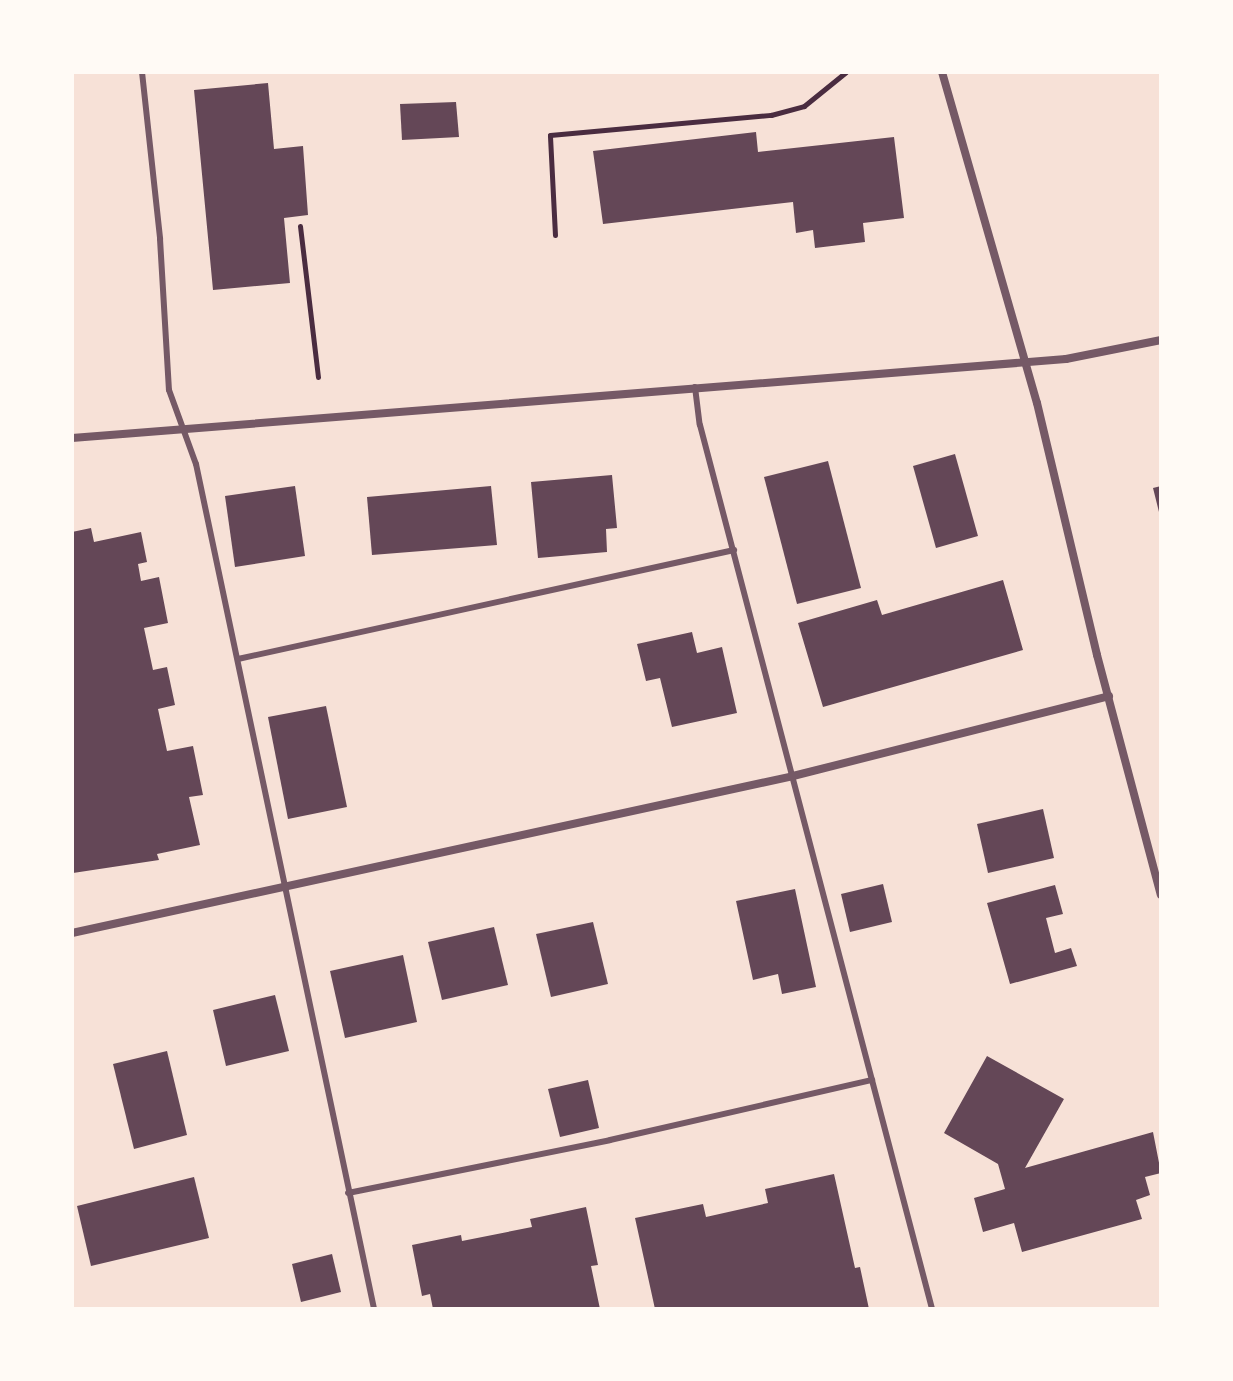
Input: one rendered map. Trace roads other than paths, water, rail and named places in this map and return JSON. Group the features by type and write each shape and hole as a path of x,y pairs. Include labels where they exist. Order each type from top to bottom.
{"street":[{"path":"942,72 1026,361 1161,895"},
{"path":"72,438 1088,356 1161,340"},
{"path":"72,933 793,776 1109,696"}],"lane":[{"path":"142,72 160,239 169,390 196,464 374,1309"},
{"path":"695,387 700,425 932,1309"},
{"path":"238,659 734,550"},
{"path":"348,1193 610,1140 872,1080"}]}
